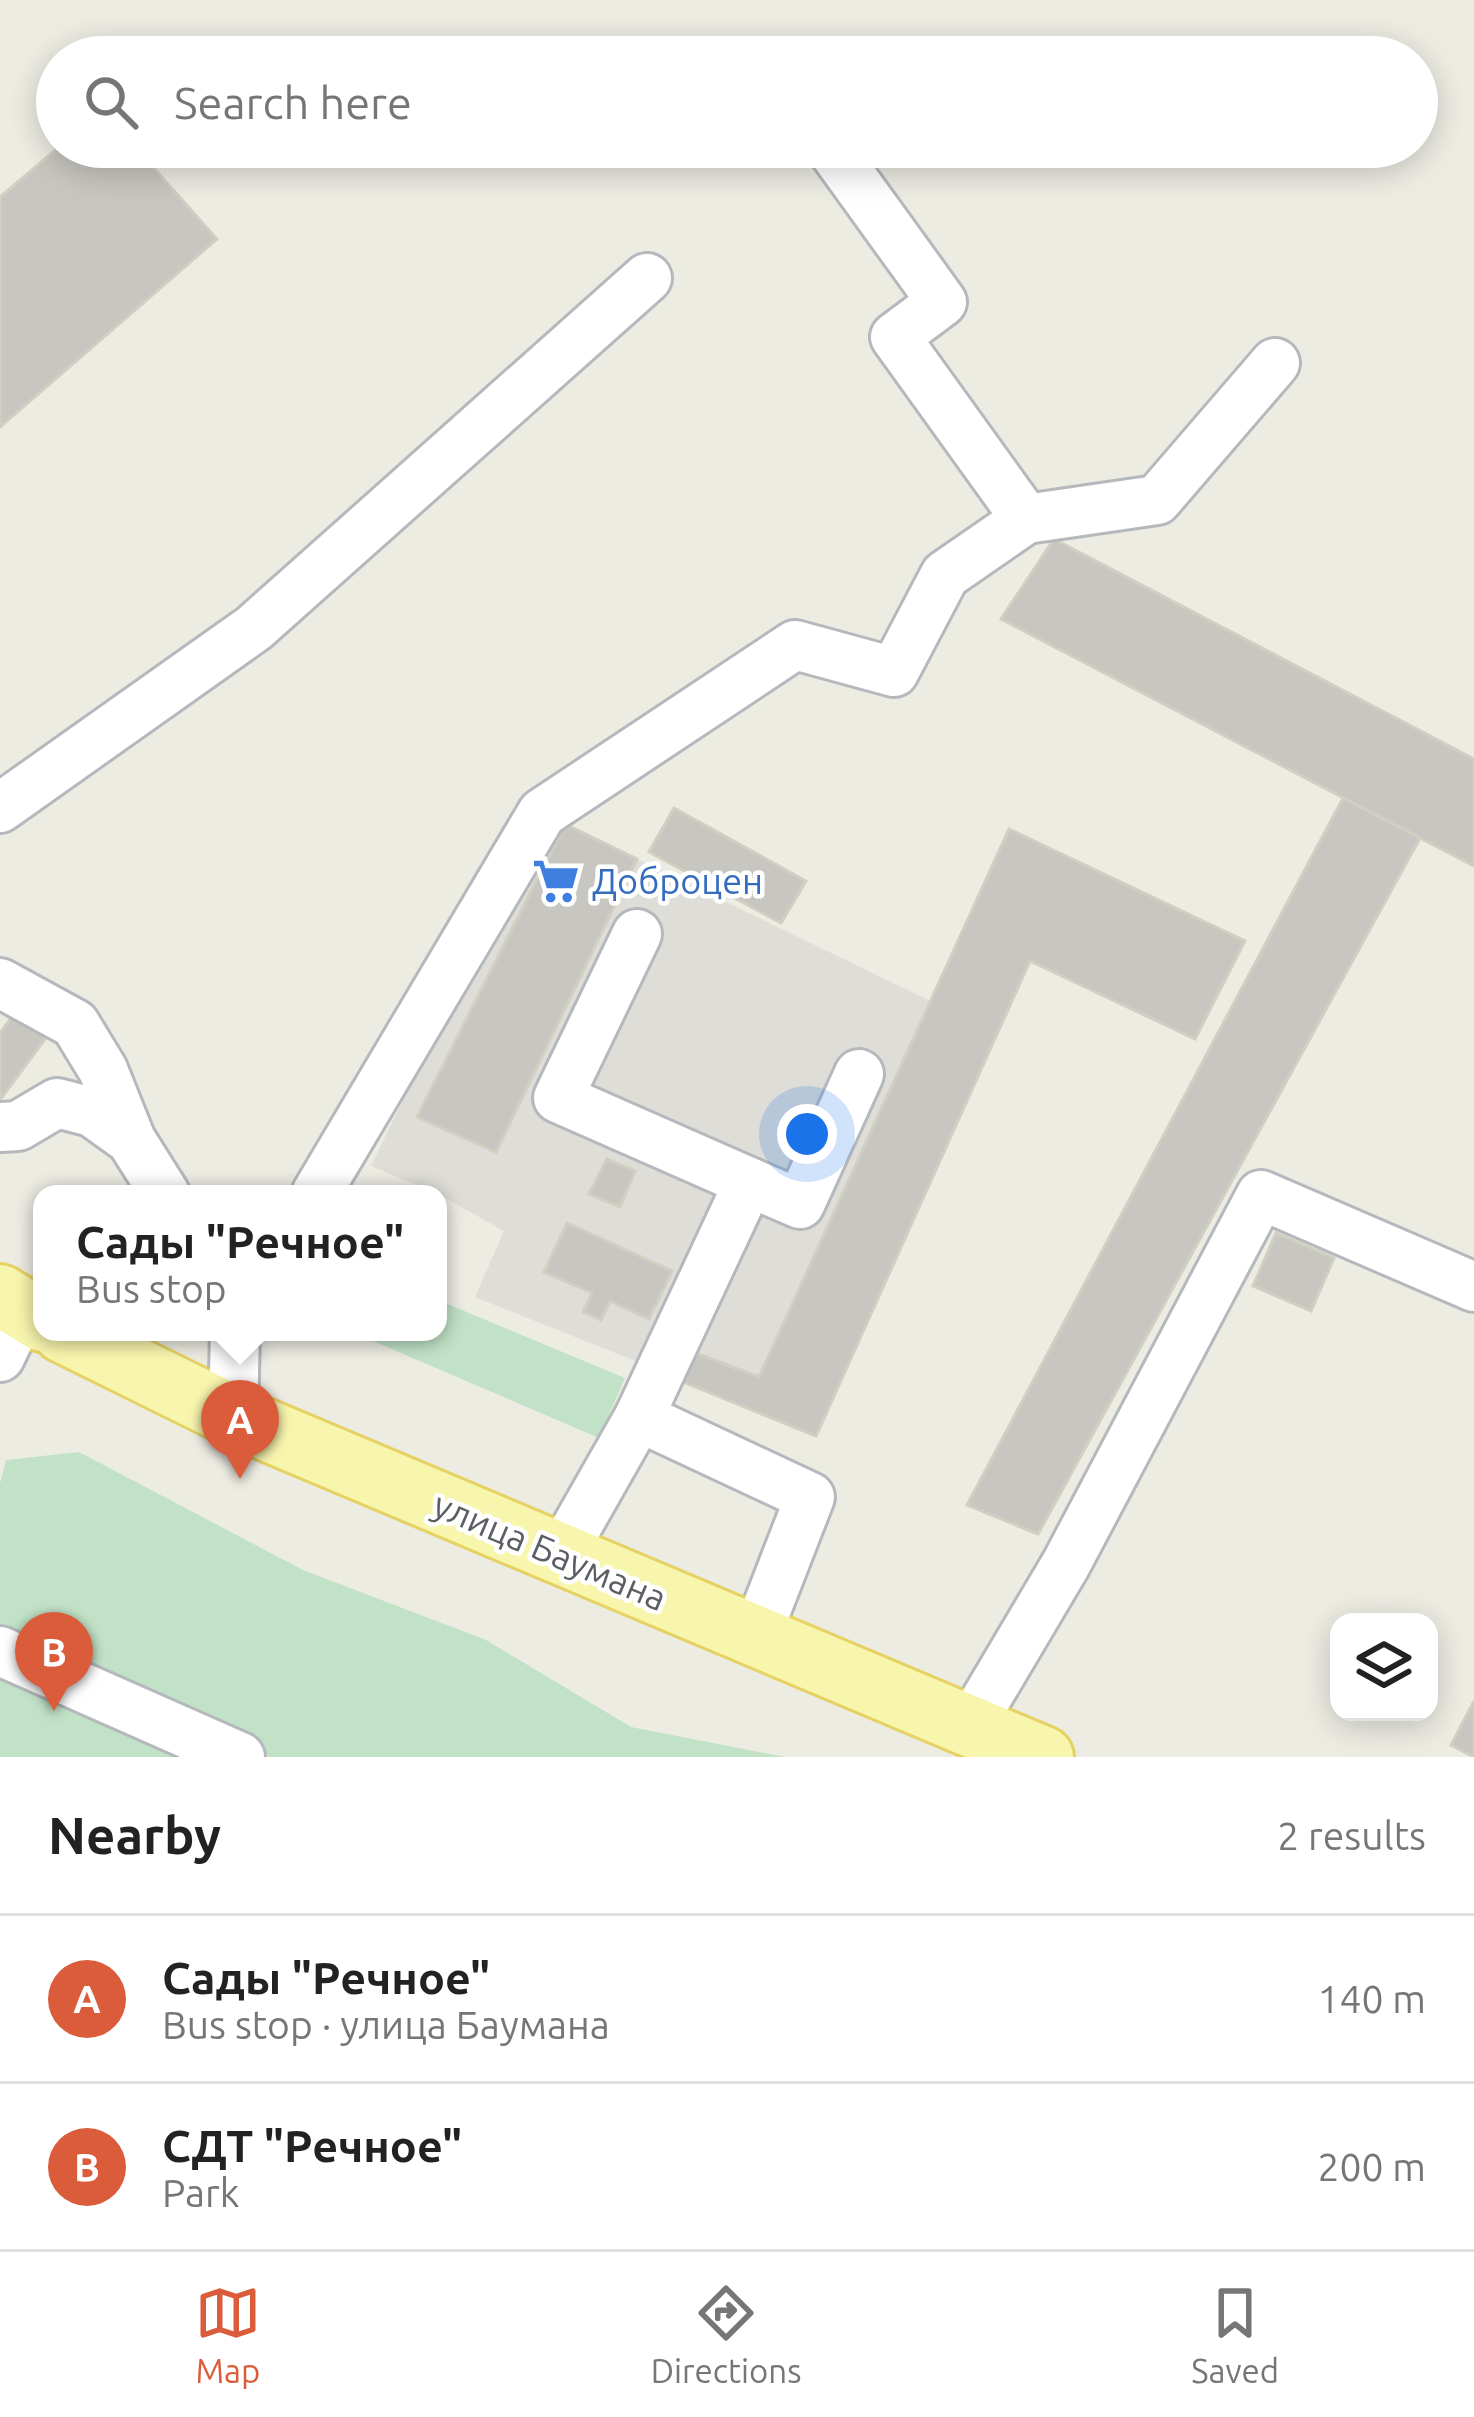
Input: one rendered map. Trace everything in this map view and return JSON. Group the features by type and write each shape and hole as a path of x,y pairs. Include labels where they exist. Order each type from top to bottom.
{"main road":[{"name":"улица Баумана","path":"65,1341 560,1556 1043,1757"}],"street":[{"path":"845,168 942,302 896,337 1026,519"},
{"path":"0,808 254,628 647,278"},
{"path":"321,1185 542,813 795,646 894,672 945,575 1026,519 1157,500 1275,363"},
{"path":"637,934 558,1098 800,1204 859,1074"},
{"path":"0,983 75,1024 103,1070 131,1140 159,1185"},
{"path":"0,1126 19,1126 57,1103 92,1112 131,1140"},
{"path":"560,1556 639,1417 749,1182"},
{"path":"970,1726 1066,1564 1261,1195 1474,1287"},
{"path":"233,1416 236,1341"},
{"path":"639,1417 809,1497 756,1636"},
{"path":"0,1651 240,1757"}],"shaded area":[{"path":"542,813 955,1013 776,1417 475,1297 504,1231 447,1199 447,1185 416,1185 371,1166"}],"green space":[{"path":"447,1304 625,1378 599,1438 373,1341 447,1341"},
{"path":"79,1452 303,1570 486,1640 631,1727 785,1757 270,1757 0,1640 0,1483 6,1460"},
{"path":"0,1664 215,1757 0,1757"}],"building":[{"path":"36,166 154,168 217,239 0,427 0,197"},
{"path":"1054,539 1474,759 1474,866 1001,619"},
{"path":"1343,798 1420,838 1038,1534 967,1505"},
{"path":"674,808 806,881 781,923 649,852"},
{"path":"565,824 637,859 496,1152 417,1117"},
{"path":"1009,829 1245,941 1195,1039 1030,961 816,1436 671,1377 685,1349 759,1377"},
{"path":"16,1011 48,1035 0,1100 0,1033"},
{"path":"607,1159 635,1171 620,1207 589,1194"},
{"path":"567,1223 672,1271 649,1319 610,1301 601,1320 583,1312 592,1293 544,1272"},
{"path":"1276,1233 1334,1258 1311,1311 1253,1286"},
{"path":"1474,1701 1474,1757 1451,1745"}],"place":[{"name":"Доброцен","path":"556,881"},
{"name":"Сады \"Речное\"","path":"240,1479"},
{"name":"СДТ \"Речное\"","path":"54,1711"}]}
